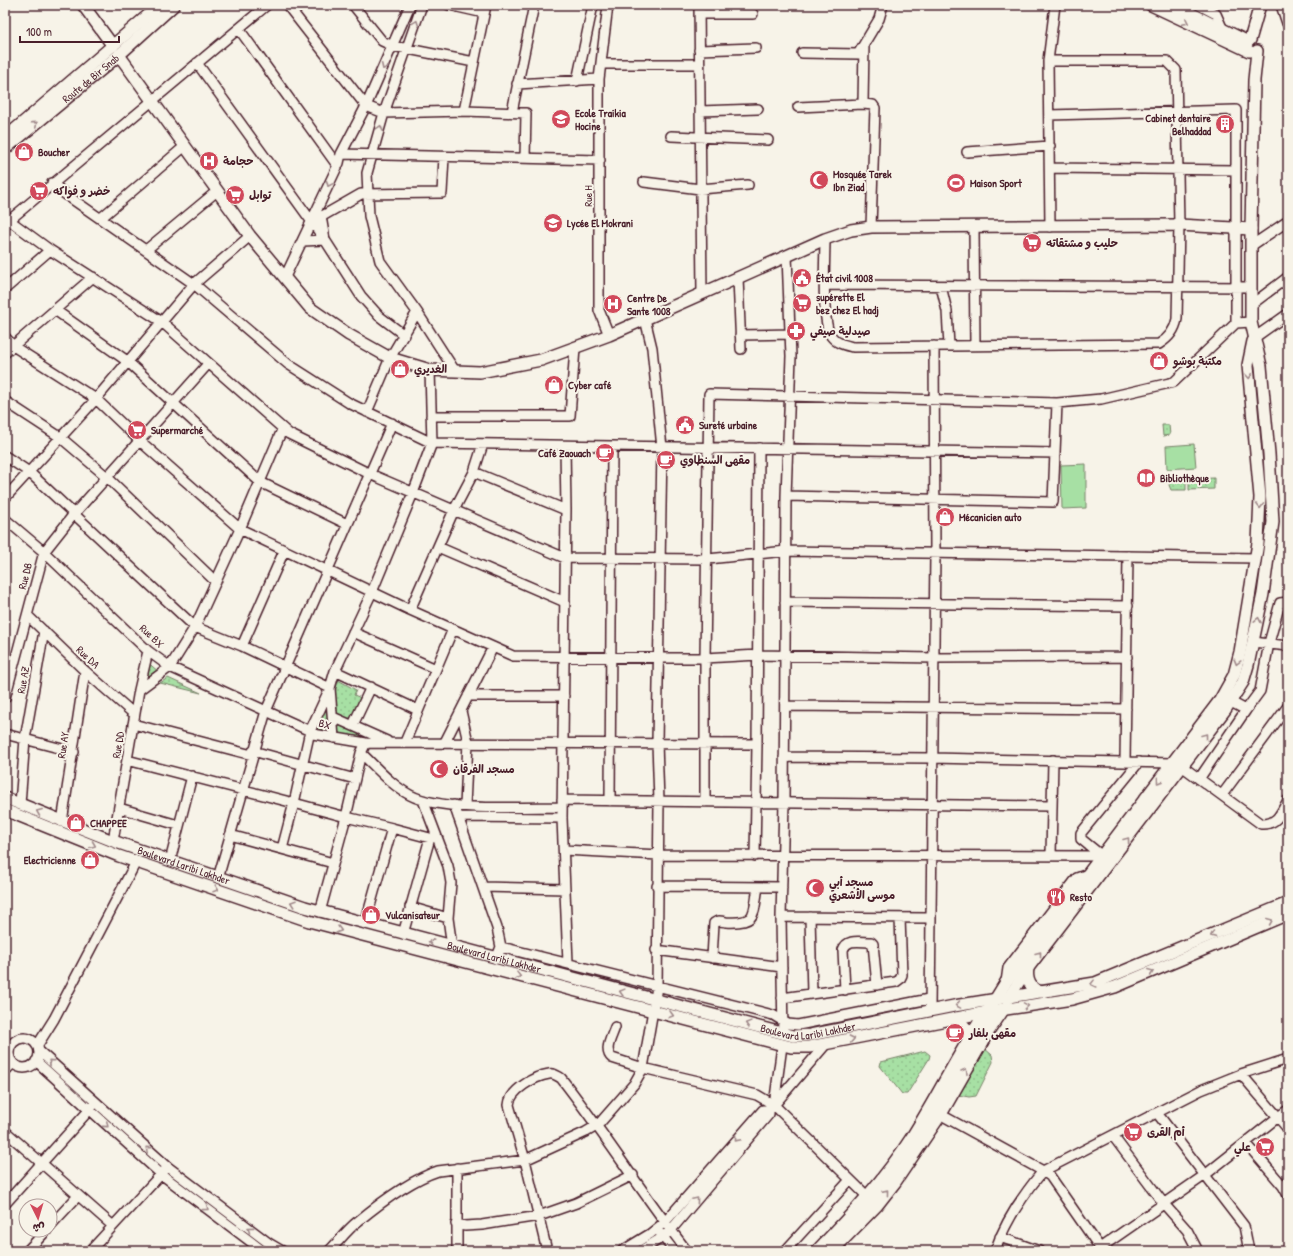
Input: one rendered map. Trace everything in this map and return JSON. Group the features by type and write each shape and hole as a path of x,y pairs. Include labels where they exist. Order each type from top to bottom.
{"highway":[{"path":"818,1251 894,1182 999,1004"},
{"path":"946,1092 968,1041 987,1012"},
{"path":"832,1251 872,1202"}],"main road":[{"path":"83,5 250,236 310,308 349,335 390,358 430,370 480,372 541,360 609,335 825,239 851,230 871,227 974,228 1179,225 1251,229"},
{"name":"Route de Bir Snab","path":"5,149 116,49 160,5"},
{"name":"Route de Bir Snab","path":"5,138 116,49 174,5"},
{"path":"1151,5 1237,48 1252,47"},
{"path":"1174,5 1223,30 1252,47"},
{"path":"1176,763 1231,702 1246,675 1272,538 1273,504 1261,366 1251,322 1254,80 1252,47 1260,5"},
{"path":"1282,5 1288,23"},
{"path":"1010,997 1028,968 1176,763 1228,688 1234,675 1242,640 1256,558 1260,521 1260,496 1248,365 1254,338"},
{"path":"1256,558 1269,558"},
{"path":"1242,640 1253,642"},
{"name":"Boulevard Laribi Lakhder","path":"5,798 62,822 111,847 136,862 334,928 654,1005 783,1034 810,1035 929,1004 999,1004"},
{"name":"Boulevard Laribi Lakhder","path":"5,810 111,847 170,861 320,912 496,958 654,1005 782,1046 805,1048 826,1044 987,1012 999,1004"},
{"path":"999,1004 1006,982 1088,874 1106,859"},
{"path":"999,1004 1010,997 1078,987 1110,978 1288,903"},
{"path":"999,1004 1072,999 1107,990 1288,914"},
{"path":"1028,968 1030,984 1035,990 1042,992"},
{"path":"956,1018 967,1029 968,1041"}],"street":[{"path":"267,5 7,222 162,322 282,430 370,474 565,558 708,559 786,551 1256,558"},
{"path":"287,5 366,106 384,113 464,111 526,113 525,158"},
{"path":"353,5 382,41 393,46 474,62"},
{"path":"284,277 312,222 341,154 366,106 410,5"},
{"path":"422,5 384,113 367,173 369,216 380,261 417,312 455,371"},
{"path":"449,5 485,9 464,111"},
{"path":"512,112 534,5"},
{"path":"577,81 593,5"},
{"name":"Rue H","path":"608,5 598,79 600,160 599,310 609,335"},
{"path":"802,54 858,54 879,19 883,5"},
{"path":"1050,227 1048,61 1055,5"},
{"path":"1199,5 1216,14 1223,30"},
{"path":"702,294 699,138 699,10 754,14"},
{"path":"239,29 337,165"},
{"path":"863,104 864,45"},
{"path":"699,50 756,48"},
{"path":"825,239 826,327 831,336 839,343 853,346 1159,344 1168,337 1176,324 1179,225 1176,70 1167,61 1048,61"},
{"path":"197,63 325,240 361,296 379,316 404,335"},
{"path":"601,64 699,64"},
{"path":"517,84 598,79"},
{"path":"798,107 873,104 875,108 871,227"},
{"path":"700,111 758,109"},
{"path":"1049,115 1236,110 1236,323"},
{"path":"671,136 768,140"},
{"path":"100,218 185,146"},
{"path":"967,152 1050,146"},
{"path":"341,154 600,160"},
{"path":"312,222 355,197 368,193 442,193 444,157"},
{"path":"1050,168 1236,170"},
{"path":"644,182 700,189 748,185"},
{"path":"52,183 194,284 288,364 349,404 432,443 662,448 787,448 1055,453"},
{"path":"146,250 217,191"},
{"path":"321,216 325,240"},
{"path":"1251,246 1288,221"},
{"path":"974,228 975,345"},
{"path":"5,498 96,399 194,284 250,236"},
{"path":"303,241 325,240"},
{"path":"5,289 50,250"},
{"path":"783,1034 781,917 784,803 786,496 788,396 791,356 787,256"},
{"path":"5,353 93,277"},
{"path":"738,278 741,348"},
{"path":"1251,305 1288,278"},
{"path":"825,285 1251,287"},
{"path":"941,286 947,311 949,346"},
{"path":"55,310 127,361 260,482 347,524"},
{"path":"367,412 390,358 417,312"},
{"path":"1254,338 1288,314"},
{"path":"329,1251 356,1223 412,1182 438,1171 525,1160 598,1125 634,1084 643,1068 657,987 656,950 659,801 657,743 662,448 652,348 645,319"},
{"path":"705,802 704,743 708,559 709,394 1058,403 1101,398 1174,382 1236,323 1251,322"},
{"path":"740,335 790,334"},
{"path":"5,337 13,346 96,399 140,441 240,529 410,610 513,656 658,658 705,658 758,655 934,658 1127,657"},
{"path":"501,947 773,1015 783,1022 798,1025 929,1004 935,553 934,346"},
{"path":"431,416 570,416 575,348"},
{"path":"44,552 74,514 208,364"},
{"path":"282,849 310,731 330,688 335,671 372,592 432,443 430,370"},
{"path":"5,401 60,437 107,477 216,582"},
{"path":"786,496 934,498 1053,502 1058,403"},
{"path":"218,878 266,711 392,424"},
{"path":"140,690 170,667 194,627 240,529 282,430"},
{"path":"410,610 454,510 474,472 483,444"},
{"path":"565,446 566,510 562,818 568,963"},
{"path":"610,802 612,446"},
{"path":"755,856 759,448"},
{"path":"5,456 29,472 194,627 242,646 330,688"},
{"path":"474,472 566,510"},
{"name":"Rue BX","path":"5,519 44,552 148,651 170,667 310,731"},
{"path":"438,547 565,602"},
{"path":"242,646 284,551"},
{"name":"Rue DB","path":"5,698 44,552"},
{"path":"1125,761 1128,556"},
{"path":"785,602 1128,606"},
{"path":"1199,779 1260,691 1269,643 1280,603 1288,602"},
{"name":"Rue DA","path":"28,616 85,671 134,714"},
{"path":"405,742 452,629"},
{"name":"Rue AZ","path":"20,804 25,739 44,631"},
{"path":"353,632 436,669"},
{"path":"1253,642 1288,646"},
{"path":"445,742 493,647"},
{"name":"Rue DD","path":"111,847 119,808 134,714 148,651"},
{"name":"Rue AY","path":"62,822 74,752 85,671"},
{"path":"335,671 418,710"},
{"path":"353,725 371,687"},
{"path":"330,688 334,738"},
{"path":"468,696 564,696"},
{"path":"1231,702 1246,710"},
{"path":"785,706 1126,709"},
{"path":"1222,795 1288,706"},
{"path":"461,711 468,742 465,806"},
{"path":"333,717 390,742"},
{"path":"133,724 253,753 355,780"},
{"name":"BX","path":"310,731 313,734 366,743 563,742 757,744"},
{"path":"5,734 74,752"},
{"path":"320,912 346,817 361,753 366,743"},
{"path":"361,753 409,795 423,800 465,806 659,801 1051,806"},
{"path":"784,757 932,758 1176,763 1261,824 1275,822 1288,800"},
{"path":"127,760 430,838 403,934"},
{"path":"1051,855 1052,760"},
{"path":"1106,859 1082,839 1081,833 1139,762"},
{"path":"170,861 178,825 192,776"},
{"path":"423,800 448,866 450,883 448,918 452,947"},
{"path":"454,805 497,928 501,947 496,958"},
{"path":"119,808 178,825"},
{"path":"458,817 562,818"},
{"path":"365,924 392,828"},
{"path":"230,835 333,863"},
{"path":"564,850 659,855 1051,855 1106,859"},
{"path":"36,1062 38,1048 136,862"},
{"path":"657,886 782,887"},
{"path":"483,887 565,889"},
{"path":"712,958 714,923 717,921 741,923 748,921 753,915 758,887"},
{"path":"410,907 448,918"},
{"path":"781,917 930,918"},
{"path":"810,917 812,994"},
{"path":"782,998 878,985 900,980 902,975 900,918"},
{"path":"845,990 843,950 845,945 849,942 870,942 873,944 878,985"},
{"path":"656,950 782,967"},
{"path":"615,1028 608,1048 608,1054 612,1058 643,1068 757,1096 772,1107 872,1202"},
{"path":"5,1071 10,1062 7,1052 15,1040 23,1037 31,1039 38,1048 165,1170 282,1251"},
{"path":"622,1251 657,1229 665,1222 763,1110 772,1107 826,1044"},
{"path":"640,1251 663,1237 670,1230 769,1114 772,1107 782,1046"},
{"path":"995,1251 1000,1237 1025,1193 1043,1171 1201,1090 1241,1074 1288,1059"},
{"path":"10,1062 25,1068 36,1062"},
{"path":"36,1062 89,1110 165,1170 263,1251"},
{"path":"547,1251 540,1216 509,1105 509,1098 515,1091 534,1080 549,1074 555,1074 561,1078 598,1125 670,1230 687,1251"},
{"path":"1241,1074 1288,1129"},
{"path":"5,1204 96,1103"},
{"path":"935,1111 1050,1176 1103,1250 1205,1175 1288,1110"},
{"path":"1157,1113 1244,1226 1249,1251"},
{"path":"6,1133 113,1226"},
{"path":"1113,1136 1164,1204 1187,1230 1198,1251"},
{"path":"1246,1143 1283,1186 1288,1196"},
{"path":"457,1168 457,1251"},
{"path":"90,1251 165,1170"},
{"path":"456,1224 465,1226 482,1225 540,1216 576,1203 633,1175"},
{"path":"785,1251 850,1180"},
{"path":"58,1218 78,1197"},
{"path":"657,1229 674,1251"},
{"path":"1000,1237 1039,1251"},
{"path":"27,1251 39,1238"}],"green space":[{"path":"1162,425 1169,425 1170,435 1163,436"},
{"path":"1194,444 1196,467 1167,469 1166,446"},
{"path":"1086,464 1086,508 1062,509 1061,465"},
{"path":"1214,478 1214,489 1189,490 1189,479"},
{"path":"1186,479 1186,490 1171,490 1169,485 1170,480"},
{"path":"146,661 159,672 143,687"},
{"path":"168,678 201,693 160,683"},
{"path":"338,680 356,690 354,695 361,698 353,720 350,722 335,717 334,697"},
{"path":"327,699 331,735 313,732"},
{"path":"336,724 372,738 372,740 336,738"},
{"path":"984,1048 992,1055 993,1062 976,1096 969,1097 958,1095"},
{"path":"925,1051 930,1055 929,1059 907,1094 902,1094 880,1066 881,1062"}],"place":[{"name":"Ecole Traikia Hocine","path":"561,119"},
{"name":"Cabinet dentaire Belhaddad","path":"1225,124"},
{"name":"Boucher","path":"24,152"},
{"name":"حجامة","path":"209,161"},
{"name":"Mosquée Tarek Ibn Ziad","path":"819,180"},
{"name":"Maison Sport","path":"956,183"},
{"name":"خضر و فواكه","path":"39,191"},
{"name":"توابل","path":"235,195"},
{"name":"Lycée El Mokrani","path":"553,223"},
{"name":"حليب و مشتقاته","path":"1032,243"},
{"name":"État civil 1008","path":"802,278"},
{"name":"supérette El bez chez El hadj","path":"802,303"},
{"name":"Centre De Sante 1008","path":"613,304"},
{"name":"صيدلية صيفي","path":"796,331"},
{"name":"مكتبة بوشو","path":"1159,361"},
{"name":"الغديري","path":"400,369"},
{"name":"Cyber café","path":"554,385"},
{"name":"Sureté urbaine","path":"685,425"},
{"name":"Supermarché","path":"137,430"},
{"name":"Café Zaouach","path":"605,453"},
{"name":"مقهى السنطاوي","path":"666,460"},
{"name":"Bibliothèque","path":"1146,478"},
{"name":"Mécanicien auto","path":"945,517"},
{"name":"مسجد الفرقان","path":"439,769"},
{"name":"CHAPPEE","path":"76,823"},
{"name":"Electricienne","path":"90,860"},
{"name":"مسجد أبي موسى الأشعري","path":"815,888"},
{"name":"Resto","path":"1056,897"},
{"name":"Vulcanisateur","path":"371,915"},
{"name":"مقهى بلفار","path":"955,1033"},
{"name":"أم القرى","path":"1133,1132"},
{"name":"علي","path":"1265,1147"}]}
